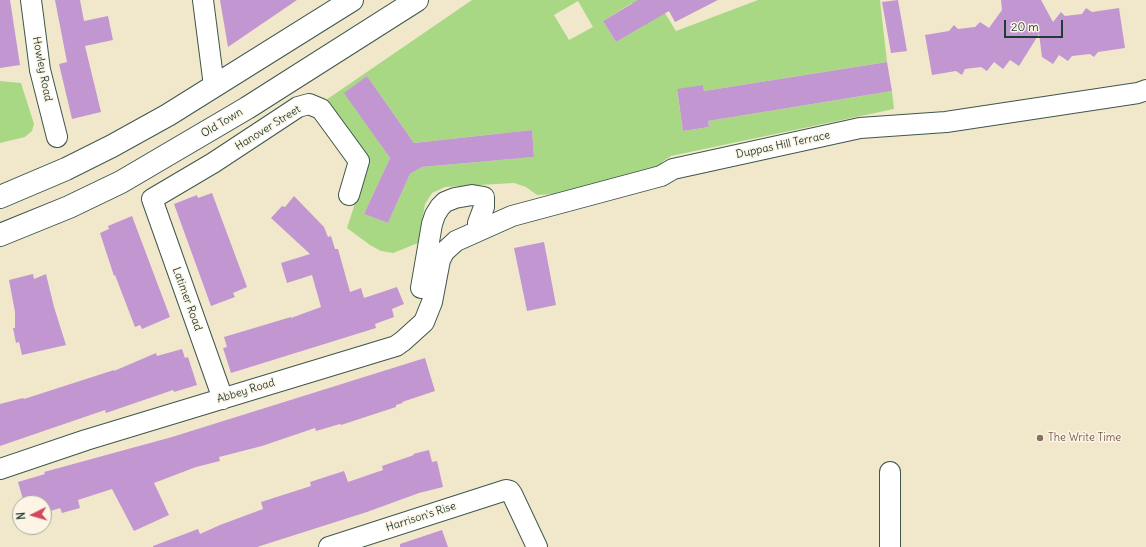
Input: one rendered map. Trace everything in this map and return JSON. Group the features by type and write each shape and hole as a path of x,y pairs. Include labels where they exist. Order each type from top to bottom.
{"main road":[{"path":"4,195 88,159 168,115 352,0"},
{"name":"Old Town","path":"9,232 103,192 154,164 417,0"}],"street":[{"name":"Howley Road","path":"31,0 40,70 57,137"},
{"path":"203,0 214,86"},
{"name":"Duppas Hill Terrace","path":"440,260 444,252 456,241 512,216 661,176 672,169 860,128 946,122 1138,93 1146,90"},
{"name":"Hanover Street","path":"152,199 213,164 298,107 309,104 321,109 359,161 349,195"},
{"path":"415,329 415,315 419,301 434,214 445,202 455,198 472,195 484,197 484,207 478,223 478,230"},
{"name":"Latimer Road","path":"152,199 222,399"},
{"name":"Abbey Road","path":"0,469 86,440 396,346 424,322 432,302 440,260"},
{"path":"890,472 890,547"},
{"name":"Harrison's Rise","path":"329,547 506,490 512,494 537,547"}],"green space":[{"path":"472,0 657,0 676,31 758,0 880,0 887,62 704,91 703,85 677,90 683,131 709,127 708,121 892,91 894,109 671,156 662,162 657,170 554,194 537,195 526,187 514,183 445,187 432,193 425,204 418,243 393,253 381,251 347,228 369,160 326,100","holes":["578,1 593,27 569,40 554,15","632,3 645,25 616,42 603,21","367,76 414,143 532,130 534,157 422,167 410,174 388,223 364,214 390,158 345,93"]},
{"path":"0,81 21,83 34,124 32,131 25,137 0,143"}],"building":[{"path":"0,0 10,0 20,65 0,68"},
{"path":"55,0 80,0 84,21 108,16 113,40 85,46 101,112 72,119 59,64 67,62"},
{"path":"220,0 297,0 228,47"},
{"path":"638,0 718,0 675,22 669,11 616,42 603,21"},
{"path":"898,0 907,51 891,53 882,2"},
{"path":"1001,0 1041,0 1053,22 1061,12 1065,16 1082,14 1086,8 1092,12 1119,8 1125,48 1098,52 1094,57 1090,54 1072,56 1068,61 1059,55 1053,64 1042,57 1039,34 1019,66 1010,60 1003,69 994,62 987,71 981,67 965,69 962,75 956,71 932,75 925,35 949,31 954,25 958,29 975,27 980,22 989,28 1002,10"},
{"path":"887,62 892,91 708,121 709,127 683,131 677,89 703,85 704,91"},
{"path":"367,76 414,143 532,130 534,157 422,167 410,174 388,223 364,214 390,158 344,93"},
{"path":"212,193 247,287 233,293 235,297 211,306 174,204 197,195 198,198"},
{"path":"294,196 324,227 328,237 331,236 335,249 338,249 350,292 361,288 364,298 397,287 404,304 392,309 394,317 375,324 376,328 231,373 223,348 227,347 224,337 291,318 321,307 312,275 287,283 281,263 310,254 271,218 282,206 285,207"},
{"path":"132,216 170,317 142,329 140,325 135,327 115,275 114,276 100,233 109,229 108,226"},
{"path":"544,242 556,305 527,311 514,248"},
{"path":"33,274 34,279 46,274 54,307 66,345 22,355 19,342 16,343 13,328 15,328 15,312 9,280"},
{"path":"182,349 185,358 188,357 197,385 174,392 173,390 106,413 105,410 0,446 0,404 24,399 114,371 156,353 157,356"},
{"path":"425,358 435,391 402,402 403,403 396,405 396,407 341,425 340,424 316,431 315,428 262,446 219,457 220,461 196,467 154,483 169,515 134,531 112,489 78,500 80,508 62,513 60,508 52,510 52,495 22,495 18,482 45,474 44,472 172,437"},
{"path":"429,450 432,462 437,461 443,487 419,493 367,512 257,547 153,547 198,529 200,534 263,509 261,502 311,486 310,482 344,471 348,482 383,470 382,466 414,455 413,454"},
{"path":"442,530 448,547 400,547 400,544"}],"place":[{"name":"The Write Time","path":"1040,438"}]}
